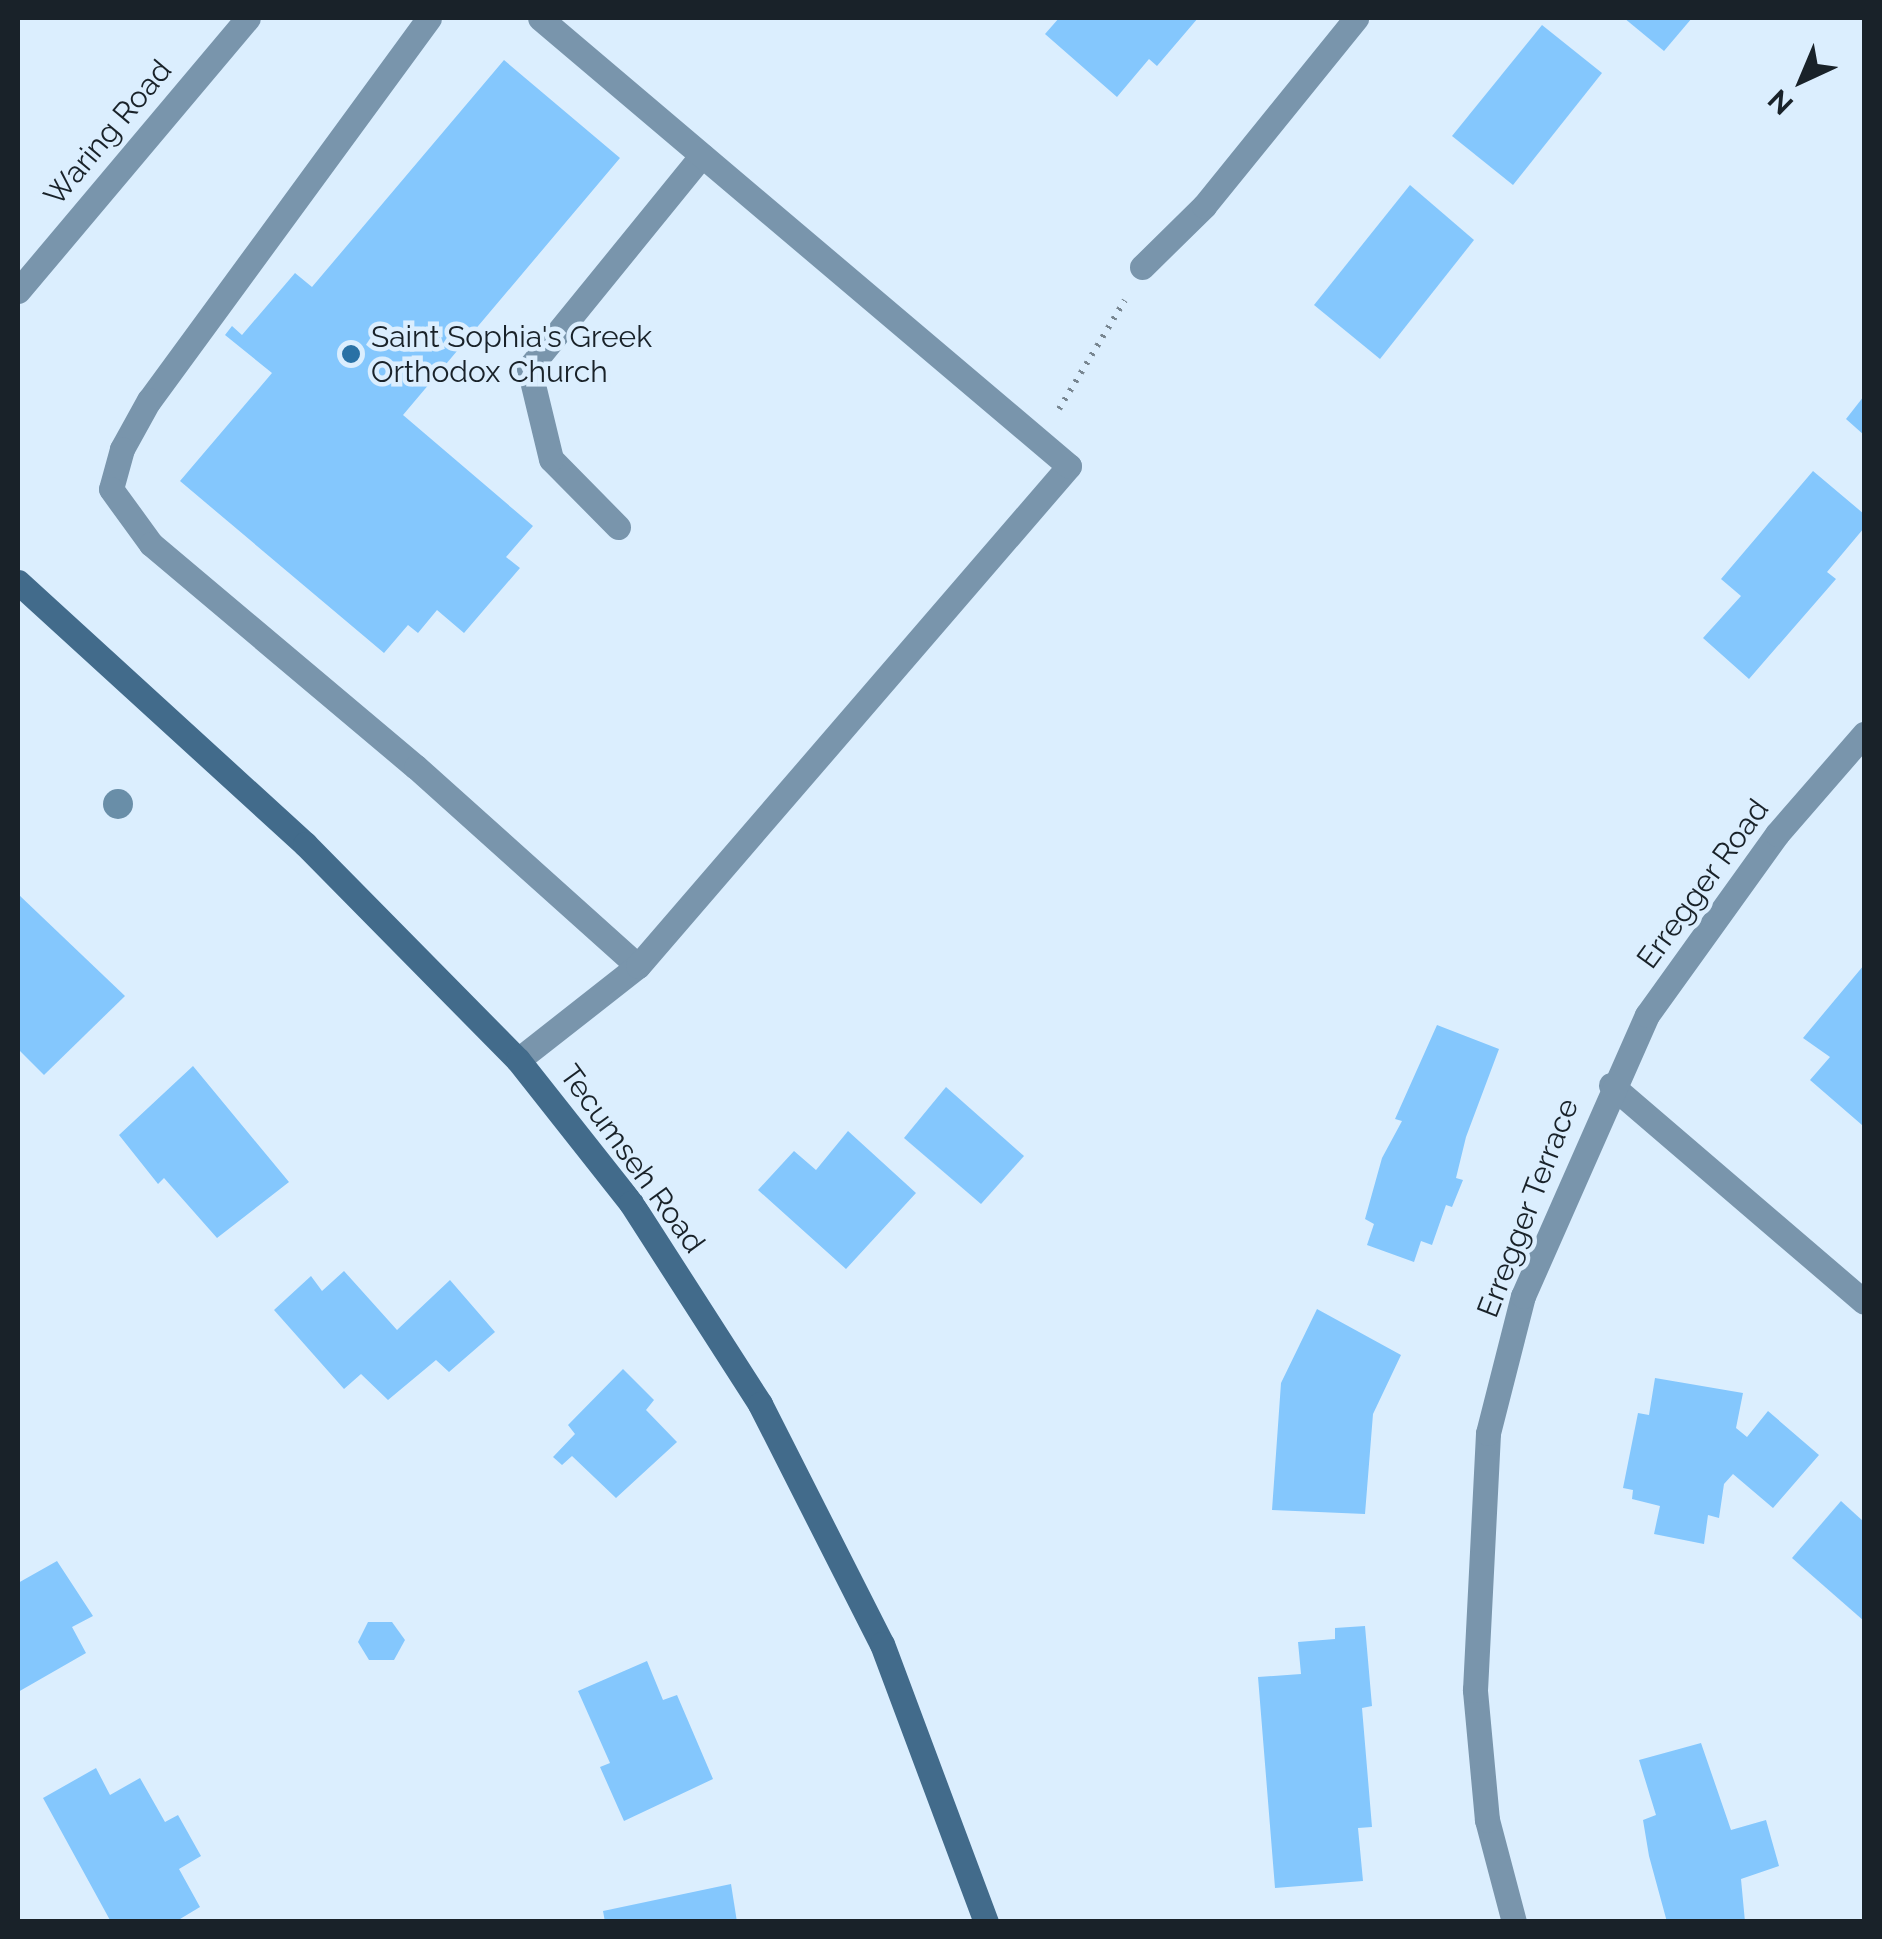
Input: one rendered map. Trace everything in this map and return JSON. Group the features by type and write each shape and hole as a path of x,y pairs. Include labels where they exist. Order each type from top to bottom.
{"street":[{"name":"Waring Road","path":"18,291 248,18"},
{"path":"428,18 150,400 122,449 111,489 151,544 416,767 638,966"},
{"path":"518,1060 638,966 1069,466 540,18"},
{"path":"1142,267 1204,206 1356,18"},
{"path":"618,528 551,459 529,368 702,155"},
{"name":"Tecumseh Road","path":"18,582 305,844 518,1060 631,1204 760,1404 882,1644 986,1922"},
{"name":"Erregger Road","path":"1612,1085 1647,1015 1776,834 1864,734"},
{"name":"Erregger Terrace","path":"1514,1922 1486,1820 1475,1690 1488,1433 1523,1296 1612,1085 1864,1302"}],"path":[{"path":"1037,438 1084,377 1142,267"}],"building":[{"path":"1059,18 1198,18 1157,66 1149,59 1117,97 1045,34"},
{"path":"1624,18 1692,18 1664,51"},
{"path":"1542,25 1602,73 1513,185 1452,136"},
{"name":"Saint Sophia's Greek Orthodox Church","path":"504,60 620,158 403,415 533,526 506,557 520,568 464,633 437,610 418,633 408,625 384,653 180,481 272,373 225,335 232,326 242,335 295,273 312,287"},
{"path":"1410,185 1474,240 1380,359 1314,305"},
{"path":"1864,396 1864,435 1846,419"},
{"path":"1813,471 1864,514 1864,528 1827,572 1836,579 1749,679 1703,638 1741,596 1721,579"},
{"path":"18,894 125,996 44,1075 18,1049"},
{"path":"1864,965 1862,1125 1810,1080 1830,1057 1803,1038"},
{"path":"1437,1025 1499,1049 1466,1137 1456,1178 1463,1180 1452,1207 1446,1205 1432,1245 1421,1241 1414,1262 1367,1245 1374,1224 1365,1219 1382,1158 1402,1121 1395,1119"},
{"path":"193,1066 289,1182 217,1238 164,1178 158,1184 119,1135"},
{"path":"946,1087 1024,1156 981,1204 904,1138"},
{"path":"848,1131 916,1193 846,1269 758,1190 794,1151 816,1170"},
{"path":"344,1271 397,1330 450,1280 495,1332 449,1372 436,1360 388,1400 361,1374 344,1389 274,1310 311,1276 322,1291"},
{"path":"1317,1309 1401,1355 1373,1414 1365,1514 1272,1510 1281,1383"},
{"path":"623,1369 654,1400 646,1410 677,1442 616,1498 572,1456 562,1465 553,1457 575,1434 568,1425"},
{"path":"1655,1378 1743,1393 1736,1428 1747,1437 1768,1411 1819,1455 1773,1508 1733,1474 1724,1484 1719,1518 1708,1515 1704,1544 1654,1534 1660,1506 1632,1499 1633,1490 1623,1488 1638,1413 1649,1415"},
{"path":"1841,1501 1864,1522 1864,1621 1792,1558"},
{"path":"57,1561 93,1616 72,1627 86,1653 18,1692 18,1583"},
{"path":"368,1622 392,1622 405,1640 394,1660 369,1660 358,1642"},
{"path":"1365,1626 1372,1706 1362,1708 1372,1827 1358,1828 1363,1881 1275,1888 1258,1677 1301,1674 1298,1642 1335,1639 1335,1628"},
{"path":"647,1661 663,1700 677,1695 713,1779 624,1821 600,1767 610,1763 578,1691"},
{"path":"1701,1743 1731,1830 1766,1820 1779,1866 1741,1879 1745,1922 1667,1922 1649,1856 1643,1820 1656,1815 1639,1760"},
{"path":"96,1768 110,1795 140,1778 165,1822 178,1815 201,1856 179,1869 200,1907 175,1922 111,1922 43,1798"},
{"path":"731,1884 737,1922 605,1922 603,1911"}],"place":[{"name":"Saint Sophia's Greek Orthodox Church","path":"351,354"}]}
